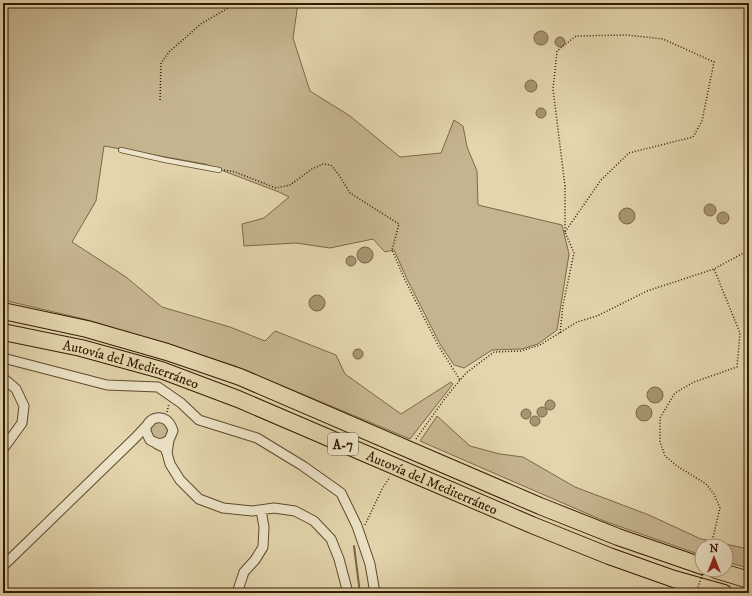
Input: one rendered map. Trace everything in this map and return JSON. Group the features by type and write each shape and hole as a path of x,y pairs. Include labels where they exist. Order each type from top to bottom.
{"highway":[{"name":"Autovía del Mediterráneo","path":"3,311 109,336 166,352 240,377 540,506 618,537 694,563"},
{"name":"Autovía del Mediterráneo","path":"3,332 81,348 160,370 238,399 524,522 609,556 674,579 724,593"},
{"path":"734,575 749,580"}],"street":[{"path":"3,358 106,385 158,387 181,403 199,420 257,438 303,466 341,493 361,536 370,564 375,593"},
{"path":"3,378 16,389 24,406 22,423 3,449"},
{"path":"3,566 151,421 157,418 165,418 169,421 173,429 169,440 168,453 170,464 180,480 199,499 223,508 252,511 274,508 295,511 314,521 331,539 339,559 348,593"},
{"path":"151,421 146,431 154,442 166,443 169,440"},
{"path":"134,438 143,437 165,448 168,453"},
{"path":"237,593 244,572 255,560 263,547 264,527 261,510"}],"lane":[{"path":"122,150 219,170"}],"path":[{"path":"160,100 161,63 169,52 202,23 237,3"},
{"path":"560,333 563,305 574,253 565,232 564,186 553,88 558,51 576,36 627,35 663,39 714,62 702,121 693,137 629,153 601,180 565,232"},
{"path":"219,170 235,172 276,188 290,185 312,169 323,164 331,165 350,193 399,224 392,250 405,280 438,345 460,380"},
{"path":"416,439 446,397 466,373 494,352 521,351 540,345 577,322 597,316 647,291 714,269 749,250"},
{"path":"714,269 740,333 737,367 694,382 675,393 660,418 660,442 665,456 677,466 706,484 714,494 720,508 714,538"},
{"path":"165,418 170,396"},
{"path":"361,536 382,489 390,477"},
{"path":"696,593 701,578"}],"shaded area":[{"path":"3,3 298,3 293,38 310,91 350,116 400,157 441,153 454,120 463,126 467,147 477,171 478,205 562,225 569,254 557,330 538,344 522,349 492,350 464,368 454,365 440,344 394,250 385,252 373,239 330,248 296,243 244,246 242,224 264,218 289,197 205,164 104,146 96,201 72,242 126,277 162,307 230,327 265,341 275,331 336,355 345,374 401,414 451,382 453,384 410,439 235,366 88,320 3,300"},
{"path":"541,31 546,33 548,38 546,43 541,45 536,43 534,38 536,33"},
{"path":"558,37 562,37 564,38 564,46 558,47 555,44 555,40"},
{"path":"529,80 533,80 537,86 533,92 529,92 525,88 525,84"},
{"path":"539,108 543,108 545,109 545,117 539,118 536,115 536,111"},
{"path":"708,204 712,204 716,210 712,216 708,216 704,212 704,208"},
{"path":"624,208 630,208 635,213 633,222 630,224 624,224 619,219 619,213"},
{"path":"721,212 725,212 729,218 725,224 721,224 717,220 717,216"},
{"path":"362,247 368,247 373,252 371,261 368,263 362,263 357,258 357,252"},
{"path":"349,256 353,256 355,257 355,265 349,266 346,263 346,259"},
{"path":"314,295 320,295 325,300 323,309 320,311 314,311 309,306 309,300"},
{"path":"356,349 360,349 362,350 362,358 356,359 353,356 353,352"},
{"path":"652,387 658,387 663,392 661,401 658,403 652,403 647,398 647,392"},
{"path":"548,400 552,400 554,401 554,409 548,410 545,407 545,403"},
{"path":"641,405 647,405 652,410 650,419 647,421 641,421 636,416 636,410"},
{"path":"540,407 544,407 546,408 546,416 540,417 537,414 537,410"},
{"path":"524,409 528,409 530,410 530,418 524,419 521,416 521,412"},
{"path":"437,416 470,446 500,454 523,457 575,487 649,515 699,538 694,538 694,553 604,521 420,441"},
{"path":"533,416 537,416 539,417 539,425 533,426 530,423 530,419"},
{"path":"159,422 163,423 167,427 167,435 163,439 159,440 155,439 151,435 150,431 151,427 155,423"},
{"path":"734,546 749,549 749,568 734,564"}],"waterway":[{"path":"354,546 360,593"}]}
